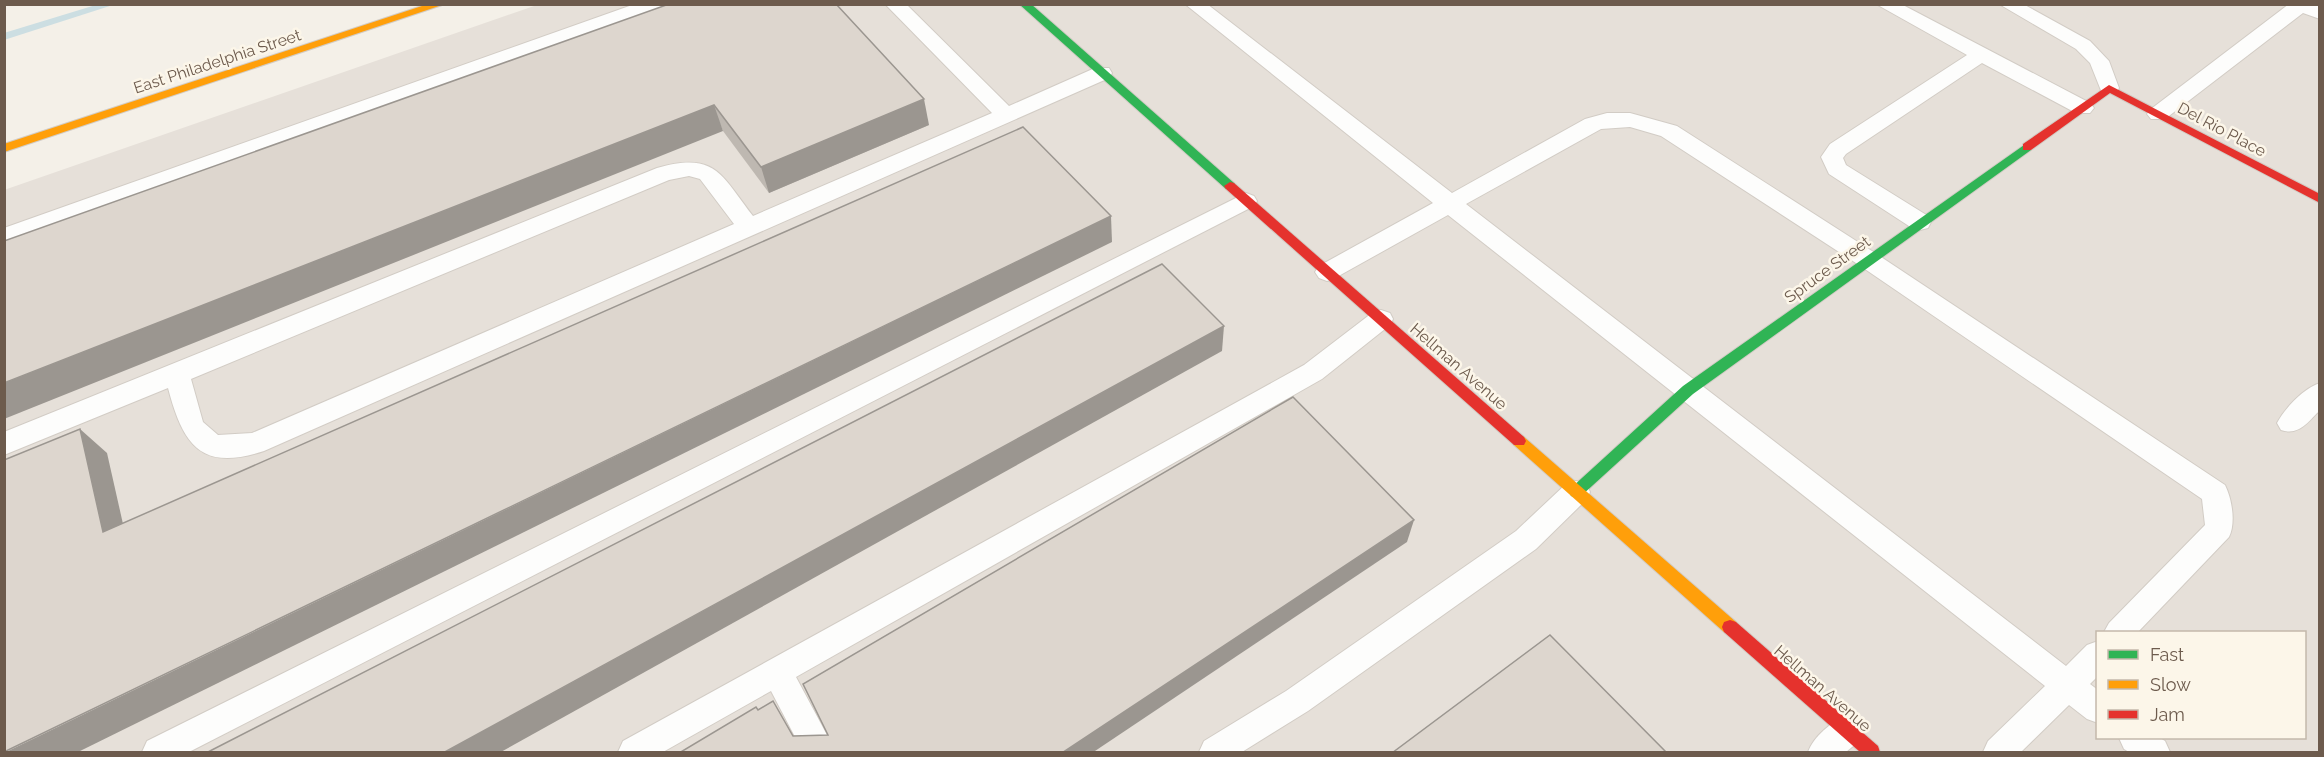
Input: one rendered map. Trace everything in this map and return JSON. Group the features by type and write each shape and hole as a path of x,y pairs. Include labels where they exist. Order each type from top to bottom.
{"street":[{"name":"East Philadelphia Street","path":"4,148 440,4"},
{"name":"Hellman Avenue","path":"1024,4 1872,753"},
{"name":"Spruce Street","path":"1576,492 1688,390 1867,259 2109,88"},
{"name":"Del Rio Place","path":"2109,88 2319,199"}],"lane":[{"path":"4,237 655,4"},
{"path":"894,4 1006,115"},
{"path":"1194,4 2096,707"},
{"path":"1885,4 2083,108"},
{"path":"2008,4 2083,45 2099,61 2109,88"},
{"path":"2158,114 2301,5 2319,13"},
{"path":"1920,222 1837,169 1832,157 1838,149 1981,55"},
{"path":"177,374 194,435 206,444 219,447 255,443 1102,73"},
{"path":"1327,272 1593,124 1607,120 1630,120 1669,131 1867,259 2215,493 2219,529 2121,631"},
{"path":"4,444 665,172 688,169 707,173 749,227"},
{"path":"158,753 1246,201"},
{"path":"634,753 1313,372 1381,319"},
{"path":"2290,423 2319,393"},
{"path":"1215,753 1297,701 1526,540 1576,492"},
{"path":"1999,753 2096,656"},
{"path":"777,672 820,753"},
{"path":"1824,753 1847,731"},
{"path":"2136,739 2154,753"}],"shaded area":[{"path":"537,5 2319,5 2319,752 5,752 4,190"}],"building":[{"path":"669,4 836,4 924,99 761,167 714,105 4,383 4,241"},
{"path":"1023,127 1111,216 4,752 4,460 80,429 103,532"},
{"path":"1162,264 1224,326 443,753 206,753"},
{"path":"1293,397 1414,520 1062,753 679,753 756,707 758,710 773,701 793,736 828,735 803,684"},
{"path":"1550,635 1667,753 1392,753"}],"waterway":[{"path":"4,37 111,4"}],"traffic: fast":[{"path":"1024,4 1230,186"},
{"path":"1576,492 1688,390 2027,147"}],"traffic: slow":[{"path":"4,148 440,4"},
{"path":"1519,441 1730,627"}],"traffic: jam":[{"path":"2027,147 2109,88 2320,199"},
{"path":"1230,186 1519,441"},
{"path":"1730,627 1872,752"}]}
